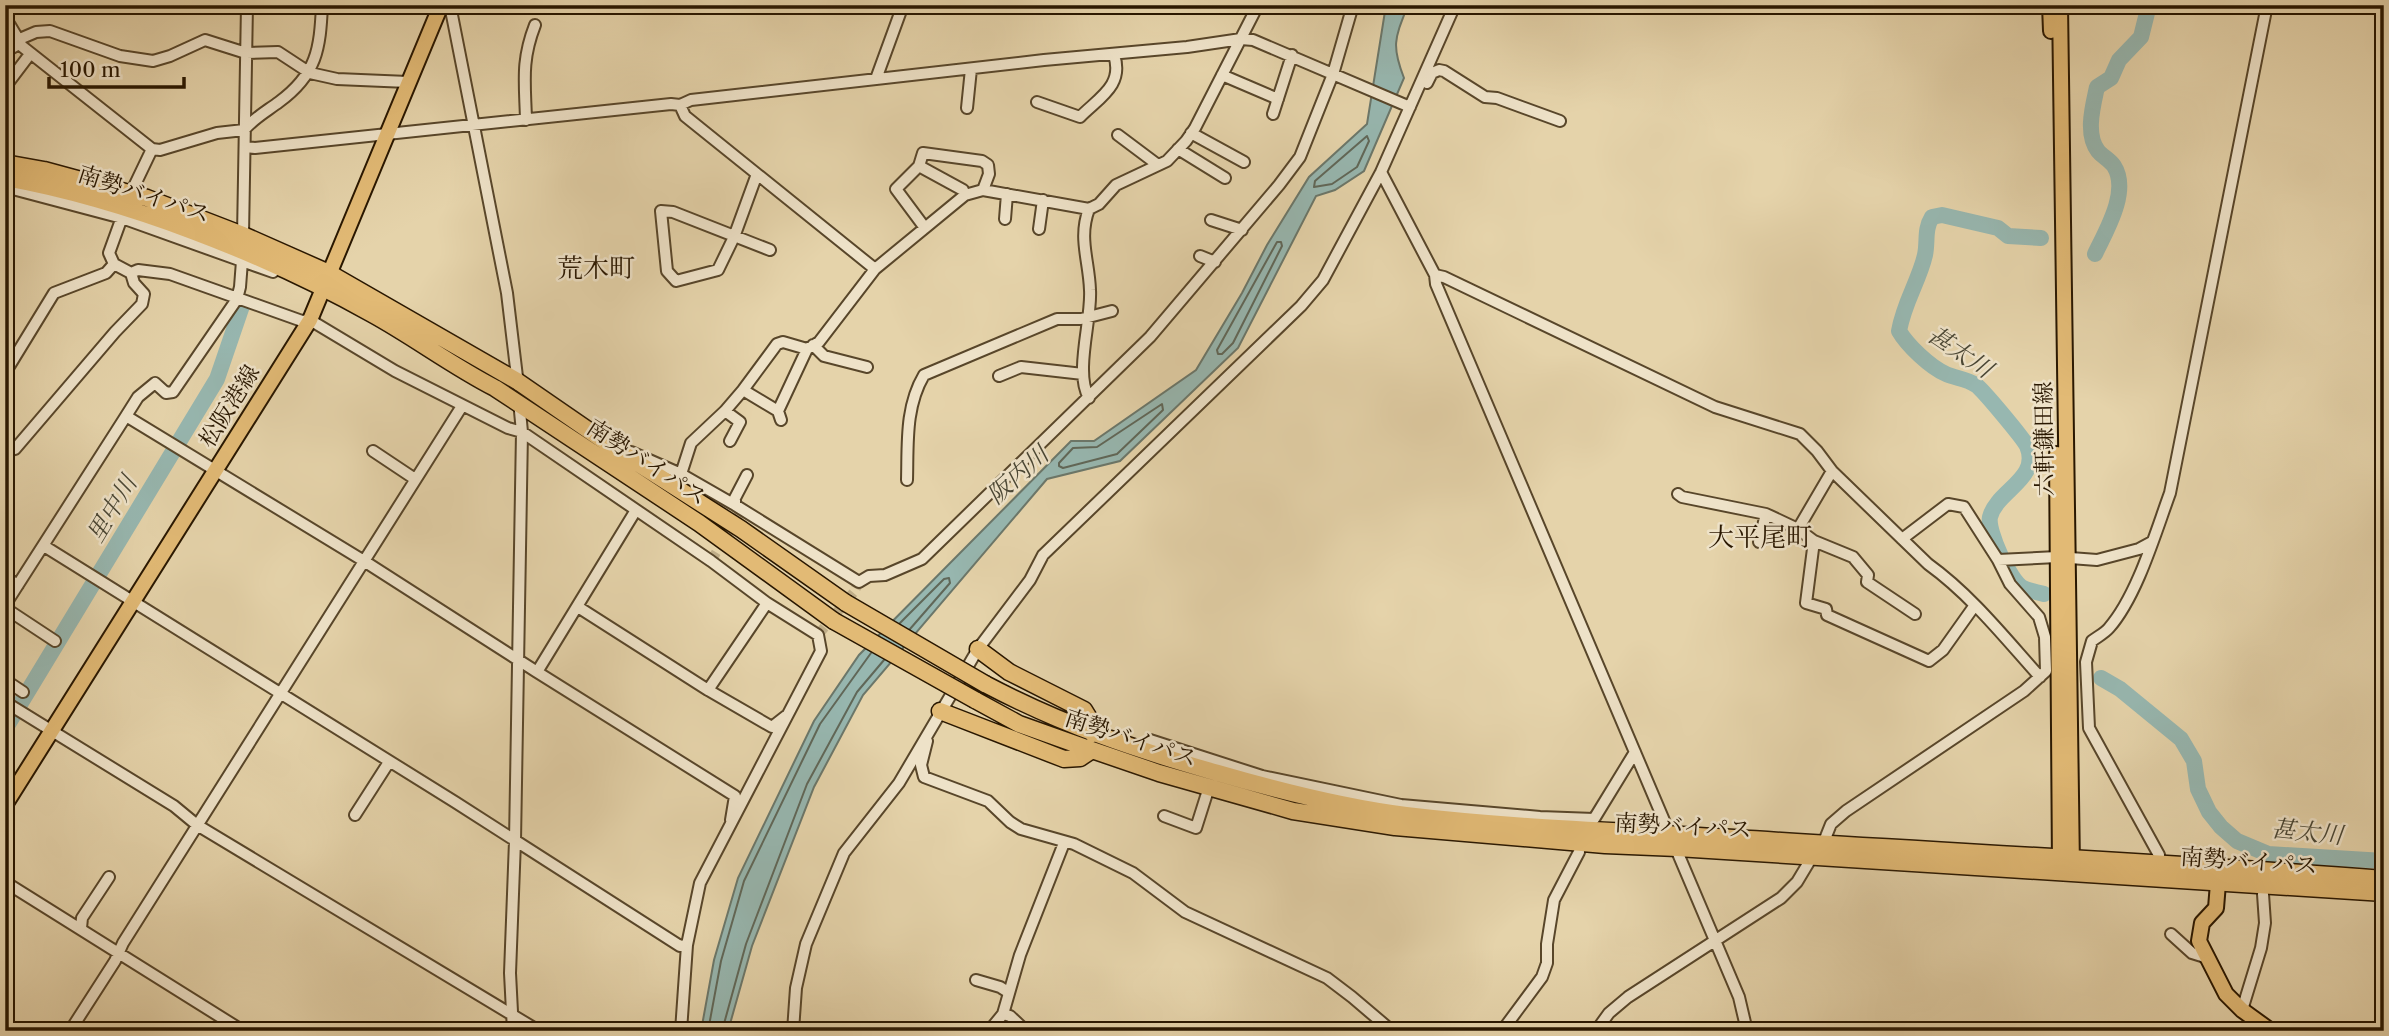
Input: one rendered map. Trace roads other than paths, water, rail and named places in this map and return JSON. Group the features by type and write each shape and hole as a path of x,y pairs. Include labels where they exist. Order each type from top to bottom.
{"highway":[{"name":"南勢バイパス","path":"12,164 44,170 126,207 276,266 372,314 472,377 495,388 699,523 834,621 1019,724 1151,754 1306,798 1406,815 1812,857 2066,865"},
{"name":"南勢バイパス","path":"5,178 126,207 147,198 243,235 330,273 517,381 620,453 741,529 846,603 985,684 1092,742 1209,787 1293,811 1395,827 1605,845 1674,841 1823,844 2219,875 2384,879"},
{"path":"940,712 1064,759 1080,758 1092,742 1093,723 1084,710 1009,672 978,649"},
{"name":"南勢バイパス","path":"2219,875 2384,893"}],"main road":[{"name":"松阪港線","path":"5,805 310,320 441,5"},
{"name":"六軒鎌田線","path":"2050,5 2057,218 2066,865"},
{"name":"六軒鎌田線","path":"2060,5 2062,558"},
{"path":"2219,875 2216,908 2202,923 2199,941 2226,994 2242,1010 2271,1031"}],"street":[{"path":"243,235 247,5"},
{"path":"5,17 19,44 30,54 152,149 160,150 217,133 244,130 282,100 310,73 320,41 321,5"},
{"path":"450,5 506,293 522,432 510,973 513,1031"},
{"path":"876,79 903,5"},
{"path":"743,390 779,415 810,347 819,342 875,269 965,195 983,190 1089,209 1099,204 1116,184 1167,161 1191,133 1258,5"},
{"path":"620,453 623,449 681,474 859,583 869,576 885,575 922,559 1150,337 1242,230 1300,157 1336,75 1353,5"},
{"path":"793,1031 796,988 806,944 844,853 899,783 978,649 1030,580 1043,555 1301,306 1324,280 1381,172 1455,5"},
{"path":"2159,855 2089,728 2087,662 2092,641 2108,630 2125,604 2170,493 2267,5"},
{"path":"526,120 524,69 526,49 535,25"},
{"path":"5,52 19,44 22,38 50,31 135,60 153,61 205,40 246,53 278,52 310,73 337,79 408,82"},
{"path":"245,147 385,136 680,105 691,100 1241,39 1253,40 1410,102"},
{"path":"5,87 30,54"},
{"path":"1037,102 1080,117 1115,83 1117,65 1114,55"},
{"path":"1273,114 1292,55"},
{"path":"967,108 971,69"},
{"path":"1410,102 1421,95 1432,73 1440,70 1485,97 1497,98 1560,121"},
{"path":"1222,75 1278,99"},
{"path":"680,105 685,116 875,269"},
{"path":"1191,133 1244,162"},
{"path":"1118,135 1158,165"},
{"path":"5,445 11,450 15,449 142,304 144,294 134,283 131,273 114,264 109,253 152,149"},
{"path":"1178,149 1225,178"},
{"path":"925,228 896,189 919,166 923,153 982,161 988,165 989,173 983,190"},
{"path":"5,155 12,164"},
{"path":"919,166 963,190 965,195"},
{"path":"1381,172 1435,275 1436,284 1520,484 1739,997 1747,1031"},
{"path":"757,174 734,237 718,270 676,281 667,271 661,211 673,212 734,237 770,250"},
{"path":"5,187 126,207 243,261 274,272 276,266"},
{"path":"1005,219 1007,194"},
{"path":"1040,229 1043,201"},
{"path":"1088,398 1084,390 1083,374 1090,316 1090,290 1083,230 1089,209"},
{"path":"1211,220 1242,230"},
{"path":"1200,256 1215,262"},
{"path":"55,641 5,606 138,397 155,383 166,393 173,392 237,299 243,261"},
{"path":"5,373 54,293 106,272 114,264"},
{"path":"131,273 138,270 170,274 302,321 310,320 395,371 508,428 522,432 767,603 818,635 821,651 700,883 687,945 681,1031"},
{"path":"1435,275 1561,332 1715,407 1800,434 1817,450 1832,471 1975,606 2040,677"},
{"path":"907,480 908,427 916,389 924,375 1057,319 1082,319 1112,311"},
{"path":"681,474 691,443 725,411 776,344 783,342 810,347 824,356 867,367"},
{"path":"999,376 1021,367 1083,374"},
{"path":"70,1031 462,405"},
{"path":"725,411 740,422 730,441"},
{"path":"127,416 364,561 735,796 731,826"},
{"path":"373,452 415,479"},
{"path":"1798,529 1832,471"},
{"path":"735,505 735,498 747,475"},
{"path":"1678,494 1766,514 1798,529 1814,541 1853,557 1868,575 1867,582 1915,614"},
{"path":"1596,1031 1609,1013 1628,997 1782,898 1797,882 1823,844 1831,824 1846,811 2024,691 2046,671 2045,637 2039,617 2010,583 1999,560 1964,507 1948,504 1902,539"},
{"path":"537,672 636,510"},
{"path":"1759,542 1766,514"},
{"path":"1814,541 1806,603 1826,609 1827,615 1929,661 1943,650 1975,606"},
{"path":"1999,560 2098,560 2138,550 2152,542"},
{"path":"44,546 680,946 687,945"},
{"path":"5,577 18,584"},
{"path":"708,690 767,603"},
{"path":"578,607 708,690 772,727 791,712"},
{"path":"5,680 23,692"},
{"path":"13,707 164,800 197,825 539,1031"},
{"path":"928,734 921,765 924,777 988,801 1021,829 1074,844 1133,873 1185,912 1327,978 1353,996 1392,1031"},
{"path":"1150,740 1262,776 1401,806 1594,819 1635,752"},
{"path":"355,815 389,762"},
{"path":"1164,816 1196,828 1209,787"},
{"path":"989,1031 1003,1014 1008,992 1064,843"},
{"path":"1502,1031 1542,977 1547,963 1554,900 1579,852"},
{"path":"80,928 82,918 109,877"},
{"path":"5,883 243,1031"},
{"path":"2242,1010 2261,948 2265,923 2263,894"},
{"path":"2171,934 2192,953 2208,958"},
{"path":"976,980 1008,992"},
{"path":"1003,1014 1010,1016 1026,1031"}],"water":[{"name":"阪内川","path":"1386,5 1408,5 1396,42 1397,57 1404,78 1364,171 1335,190 1316,196 1238,348 1120,461 1047,479 863,695 814,787 752,946 728,1031 701,1031 714,960 738,878 814,721 859,655 1071,441 1094,441 1196,370 1309,177 1367,124"}],"waterway":[{"name":"甚太川","path":"2095,254 2115,211 2119,187 2114,166 2094,144 2091,120 2095,95 2097,87 2111,78 2119,60 2141,37 2149,5"},
{"name":"甚太川","path":"2041,238 2008,236 1998,228 1942,215 1932,217 1922,265 1899,331 1913,349 1933,366 1976,385 2003,414 2027,446 2030,457 2028,467 1994,508 1990,524 2000,555 2018,584 2025,589 2044,594"},
{"name":"里中川","path":"5,729 217,379 242,306"},
{"name":"甚太川","path":"2101,678 2120,689 2181,739 2194,761 2198,789 2209,812 2237,841 2268,854 2384,861"}],"tunnel":[{"path":"711,561 742,510"},
{"path":"818,635 854,592 859,582"}],"district":[{"name":"荒木町","path":"596,268"},
{"name":"大平尾町","path":"1760,537"}]}
